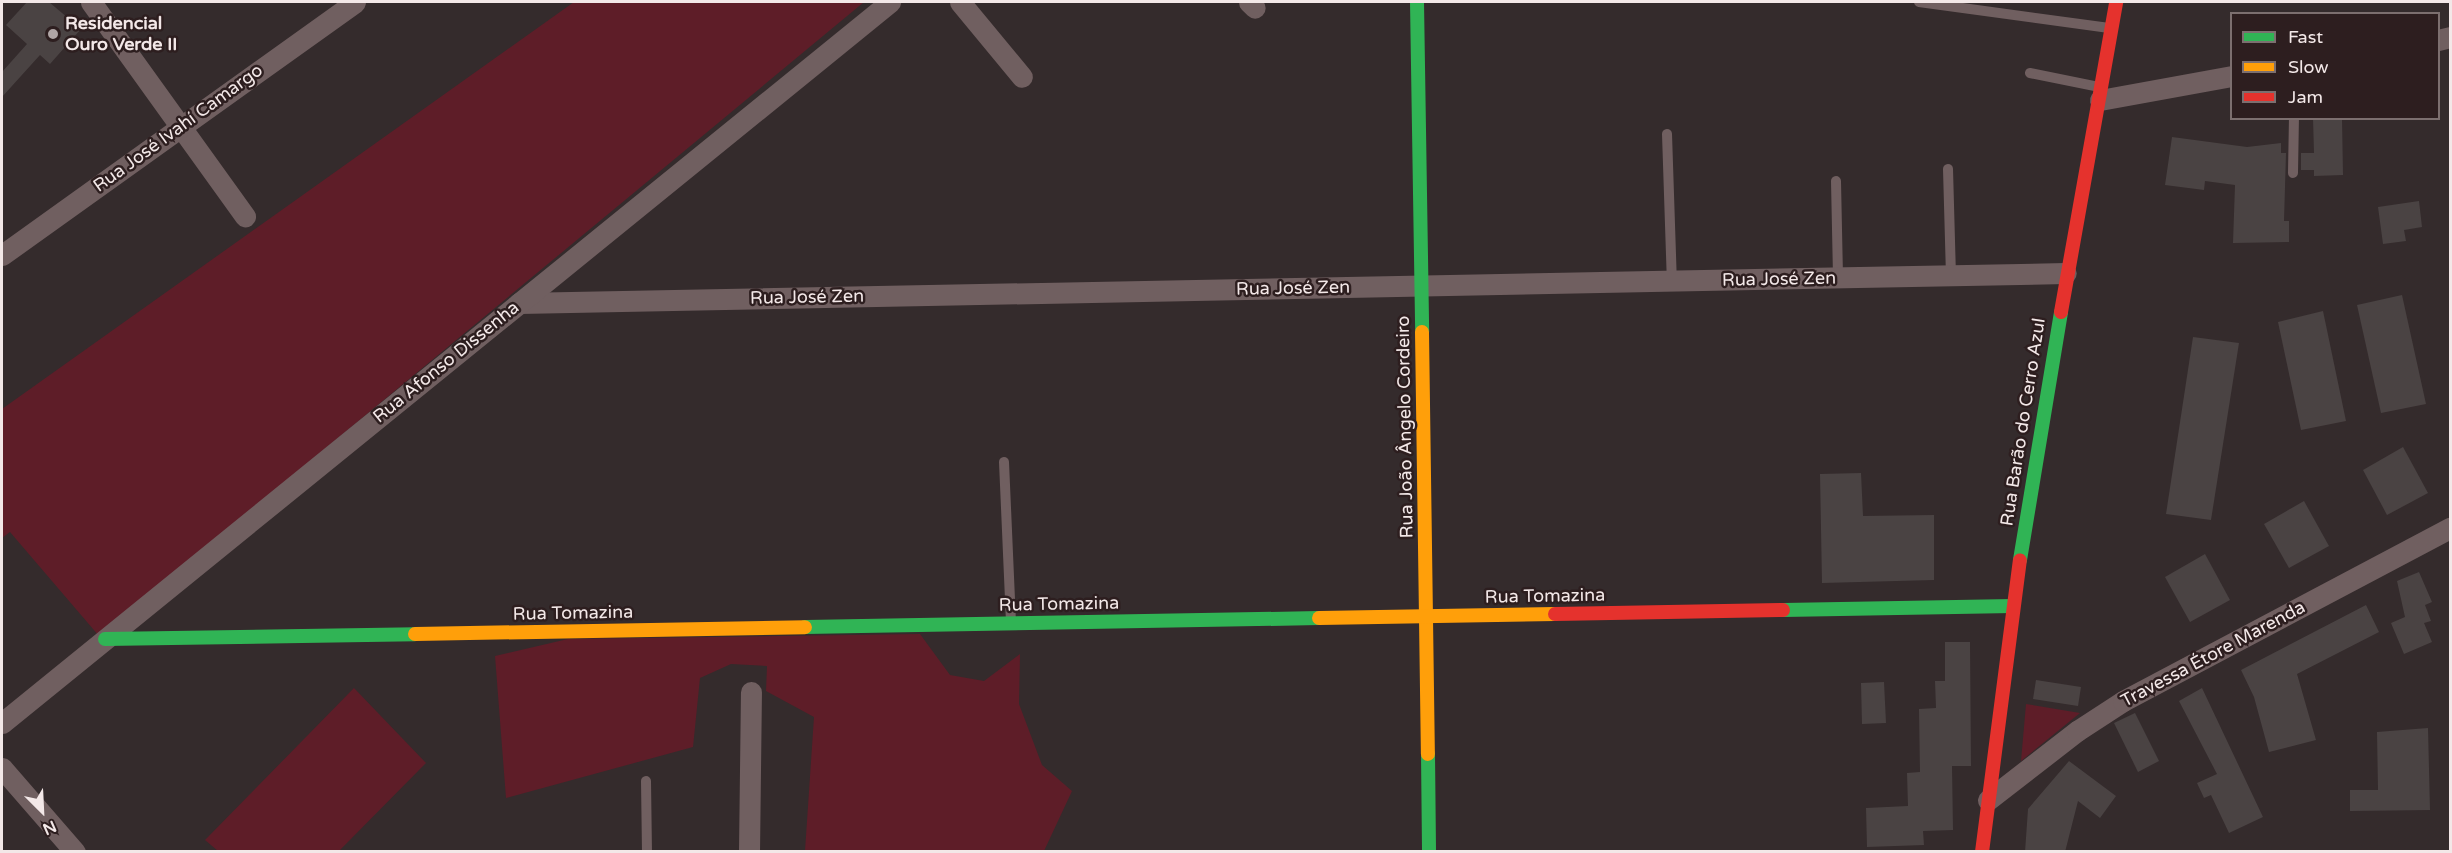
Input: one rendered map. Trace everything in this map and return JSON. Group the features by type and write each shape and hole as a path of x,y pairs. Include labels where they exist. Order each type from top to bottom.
{"street":[{"path":"91,2 245,216"},
{"name":"Rua José Ivahí Camargo","path":"2,255 355,2"},
{"name":"Rua Afonso Dissenha","path":"2,723 890,2"},
{"path":"960,2 1022,77"},
{"name":"Rua João Ângelo Cordeiro","path":"1417,2 1429,852"},
{"name":"Rua Barão do Cerro Azul","path":"1982,852 2013,606 2067,273 2116,2"},
{"path":"2101,94 2230,76"},
{"name":"Rua José Zen","path":"519,303 2067,273"},
{"name":"Travessa Étore Marenda","path":"1988,800 2077,731 2123,701 2451,528"},
{"name":"Rua Tomazina","path":"105,639 2013,606"},
{"path":"749,852 751,692"},
{"path":"2,768 75,852"}],"lane":[{"path":"1919,2 2112,28"},
{"path":"2030,73 2101,94"},
{"path":"2293,172 2294,120"},
{"path":"1667,134 1672,281"},
{"path":"1948,169 1951,276"},
{"path":"1836,182 1838,278"},
{"path":"1004,462 1011,623"},
{"path":"646,781 647,852"}],"shaded area":[{"path":"574,2 864,2 99,636 10,532 2,538 2,409"},
{"path":"920,634 950,675 984,681 1020,654 1019,704 1042,765 1072,791 1044,851 805,851 814,717 766,691 767,666 731,664 700,678 693,747 506,798 495,656 568,639"},
{"path":"354,688 426,763 339,851 218,851 205,840"},
{"path":"2026,704 2080,713 2021,761"}],"building":[{"name":"Residencial Ouro Verde II","path":"27,2 49,2 81,29 50,64 40,55 2,97 2,72 27,44 6,25"},
{"path":"2313,120 2342,120 2343,175 2314,176 2314,170 2301,170 2301,153 2314,153"},
{"path":"2172,137 2247,147 2281,143 2281,153 2286,153 2284,221 2289,221 2289,242 2233,243 2235,185 2205,181 2204,190 2165,185"},
{"path":"2419,201 2422,227 2404,230 2406,241 2383,244 2378,207"},
{"path":"2402,295 2426,404 2381,413 2357,305"},
{"path":"2323,311 2346,421 2301,430 2278,322"},
{"path":"2193,337 2239,343 2211,520 2166,514"},
{"path":"2403,447 2428,493 2387,515 2363,470"},
{"path":"1861,473 1863,516 1934,515 1934,580 1822,583 1820,474"},
{"path":"2304,501 2329,546 2289,568 2264,524"},
{"path":"2205,554 2230,600 2190,622 2165,577"},
{"path":"2419,572 2432,602 2425,605 2431,621 2424,623 2432,642 2404,654 2391,623 2405,617 2397,581"},
{"path":"2366,605 2379,632 2297,674 2316,740 2269,752 2254,697 2241,670"},
{"path":"1945,642 1970,642 1971,766 1952,766 1953,830 1923,831 1924,845 1867,847 1866,808 1908,806 1907,773 1920,772 1919,709 1936,708 1935,681 1945,681"},
{"path":"2036,680 2081,687 2078,706 2033,699"},
{"path":"1884,682 1886,723 1862,724 1861,683"},
{"path":"2202,688 2263,817 2229,833 2211,795 2204,798 2197,783 2217,774 2179,701"},
{"path":"2135,713 2159,761 2138,772 2114,723"},
{"path":"2428,728 2430,810 2350,811 2350,790 2378,790 2377,732"},
{"path":"2069,761 2116,796 2100,818 2078,801 2065,852 2025,852 2028,809"}],"traffic: fast":[{"path":"1417,2 1422,332"},
{"path":"2020,560 2061,312"},
{"path":"1783,610 2013,606"},
{"path":"805,627 1319,618"},
{"path":"105,639 415,634"},
{"path":"1428,754 1429,852"}],"traffic: slow":[{"path":"1422,332 1428,754"},
{"path":"1319,618 1555,614"},
{"path":"415,634 805,627"}],"traffic: jam":[{"path":"2061,312 2116,2"},
{"path":"1982,852 2020,560"},
{"path":"1555,614 1783,610"}],"place":[{"name":"Residencial Ouro Verde II","path":"53,34"}]}
